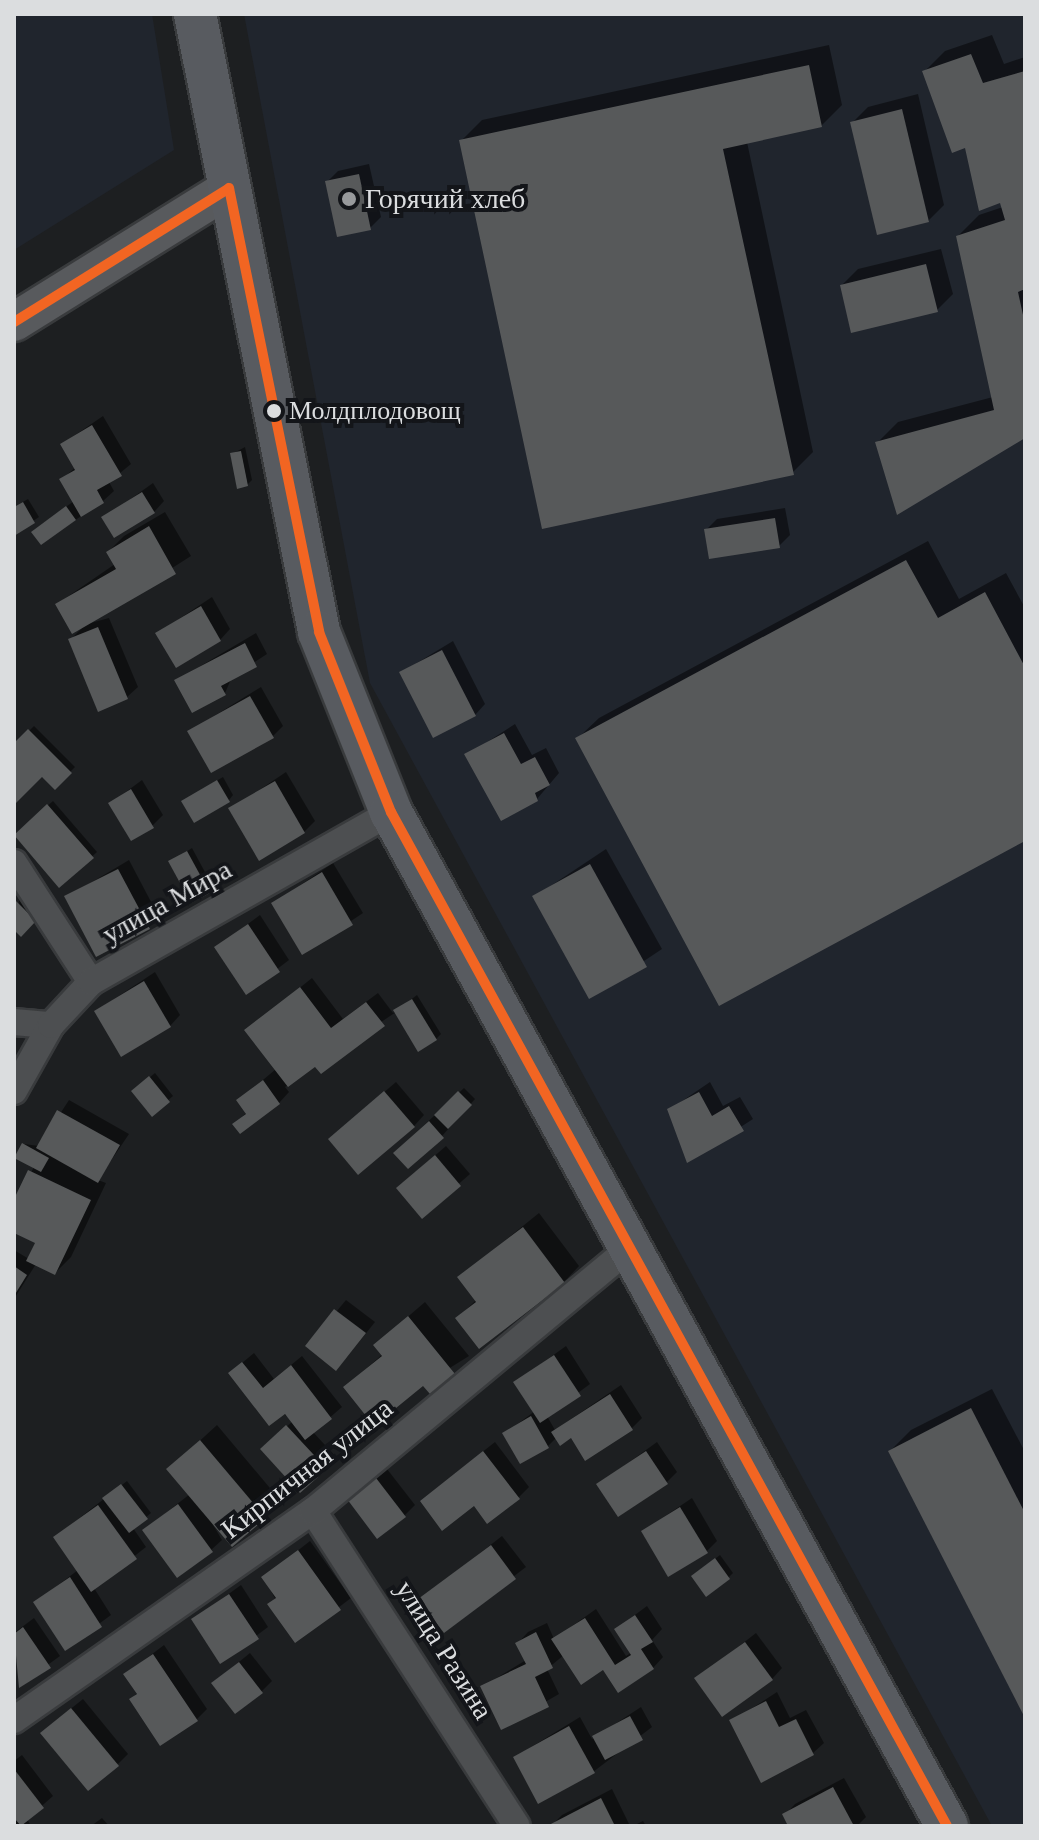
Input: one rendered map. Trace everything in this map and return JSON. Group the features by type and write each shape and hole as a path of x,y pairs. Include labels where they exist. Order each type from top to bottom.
{"main road":[{"path":"195,14 319,632 391,812 627,1250 947,1826"},
{"path":"14,322 229,188"}],"street":[{"name":"улица Мира","path":"14,1091 51,1025 91,982 391,812"},
{"path":"14,863 91,982"},
{"path":"14,1022 51,1025"},
{"name":"Кирпичная улица","path":"14,1720 313,1511 627,1250"},
{"name":"улица Разина","path":"313,1511 517,1826"}],"shaded area":[{"path":"14,14 152,14 174,150 14,250"},
{"path":"244,14 1025,14 1025,1826 992,1826 370,683"}],"building":[{"path":"971,54 983,83 1025,71 1025,289 1018,292 1025,324 1025,438 897,515 875,442 994,410 956,236 1005,220 1000,203 979,211 965,148 952,153 922,71"},
{"path":"809,65 822,127 723,149 794,475 542,529 459,140"},
{"path":"902,109 929,222 877,235 850,122"},
{"path":"359,174 371,230 337,237 325,181"},
{"path":"926,264 938,312 851,333 840,285"},
{"path":"92,425 122,476 97,490 104,503 81,517 59,479 75,470 60,444"},
{"path":"241,451 248,486 237,489 230,453"},
{"path":"142,492 155,513 114,538 101,517"},
{"path":"23,502 35,523 14,536 14,507"},
{"path":"66,506 76,520 41,545 31,532"},
{"path":"775,518 780,548 709,559 704,529"},
{"path":"149,526 176,574 72,634 55,604 116,569 106,552"},
{"path":"906,560 938,618 985,592 1025,667 1025,841 719,1006 575,738"},
{"path":"201,606 221,641 176,668 155,633"},
{"path":"98,627 128,699 98,712 68,639"},
{"path":"245,643 257,667 221,686 226,695 192,713 174,680"},
{"path":"442,650 476,716 433,738 399,672"},
{"path":"250,696 274,738 211,773 187,731"},
{"path":"28,729 72,773 55,790 42,777 14,805 14,743"},
{"path":"504,733 521,764 535,757 550,785 535,793 538,801 501,821 464,754"},
{"path":"217,780 230,802 194,823 181,801"},
{"path":"275,781 305,833 259,861 228,808"},
{"path":"131,789 154,828 131,841 108,803"},
{"path":"47,804 94,858 59,888 14,835"},
{"path":"187,851 210,893 191,903 168,861"},
{"path":"590,864 647,967 589,999 532,896"},
{"path":"118,869 150,929 96,957 64,896"},
{"path":"322,872 353,925 302,955 271,903"},
{"path":"14,899 36,921 21,937 14,930"},
{"path":"248,924 280,972 246,995 214,947"},
{"path":"144,981 171,1027 121,1057 94,1011"},
{"path":"300,987 331,1028 366,1002 385,1026 321,1074 315,1067 288,1087 244,1030"},
{"path":"412,999 437,1040 418,1052 393,1010"},
{"path":"149,1076 170,1102 152,1117 131,1091"},
{"path":"263,1080 280,1104 240,1134 232,1124 246,1114 236,1100"},
{"path":"384,1091 415,1127 358,1175 328,1139"},
{"path":"458,1091 472,1105 448,1129 434,1115"},
{"path":"699,1092 712,1116 729,1106 744,1131 687,1163 667,1109"},
{"path":"57,1110 120,1145 98,1183 36,1148"},
{"path":"429,1121 444,1138 408,1169 393,1153"},
{"path":"22,1143 49,1158 41,1172 14,1158"},
{"path":"435,1155 461,1186 422,1219 396,1188"},
{"path":"28,1170 91,1200 55,1275 26,1261 35,1243 14,1233 14,1199"},
{"path":"523,1227 565,1283 479,1349 455,1318 476,1302 457,1277"},
{"path":"14,1266 27,1275 14,1296"},
{"path":"334,1309 366,1333 336,1371 305,1346"},
{"path":"408,1316 455,1374 430,1394 423,1386 374,1426 343,1387 382,1356 373,1345"},
{"path":"554,1355 581,1396 540,1423 513,1382"},
{"path":"242,1362 263,1388 291,1365 332,1419 305,1440 285,1414 269,1426 228,1373"},
{"path":"610,1394 633,1430 585,1461 571,1438 560,1446 551,1432"},
{"path":"971,1408 1025,1513 1025,1718 888,1451"},
{"path":"531,1416 549,1448 520,1464 502,1433"},
{"path":"286,1425 327,1469 300,1493 260,1449"},
{"path":"200,1440 266,1518 232,1547 166,1469"},
{"path":"483,1451 520,1499 487,1524 474,1506 442,1531 420,1501"},
{"path":"646,1451 668,1484 618,1517 596,1484"},
{"path":"376,1478 406,1517 377,1539 347,1499"},
{"path":"121,1484 148,1519 129,1533 102,1498"},
{"path":"178,1504 213,1552 177,1578 142,1530"},
{"path":"98,1505 137,1559 91,1592 53,1537"},
{"path":"680,1507 708,1553 668,1577 641,1531"},
{"path":"491,1545 516,1579 444,1633 418,1599"},
{"path":"298,1550 341,1610 295,1643 267,1604 276,1598 261,1577"},
{"path":"715,1558 730,1579 706,1597 691,1576"},
{"path":"70,1577 102,1627 65,1651 33,1602"},
{"path":"229,1594 259,1639 220,1664 191,1619"},
{"path":"635,1615 653,1642 641,1649 654,1669 618,1693 603,1670 581,1685 551,1639 585,1618 615,1665 631,1655 614,1629"},
{"path":"23,1627 51,1668 19,1688 14,1634"},
{"path":"536,1632 553,1668 535,1677 549,1707 501,1730 480,1686 526,1664 515,1643"},
{"path":"745,1642 773,1680 722,1717 694,1678"},
{"path":"153,1654 198,1721 160,1746 129,1699 137,1694 123,1674"},
{"path":"239,1662 263,1693 235,1714 211,1683"},
{"path":"766,1701 779,1727 796,1719 814,1755 761,1783 729,1720"},
{"path":"71,1708 119,1766 88,1791 40,1733"},
{"path":"630,1716 643,1740 605,1760 592,1736"},
{"path":"569,1726 595,1773 538,1804 513,1757"},
{"path":"14,1769 44,1808 21,1826 14,1818"},
{"path":"833,1787 854,1826 788,1826 782,1814"},
{"path":"601,1798 615,1826 547,1826"}],"transit line":[{"path":"229,188 319,632 391,812 947,1826"},
{"path":"14,322 229,188"}],"place":[{"name":"Горячий хлеб","path":"349,199"},
{"name":"Молдплодовощ","path":"274,411"}]}
